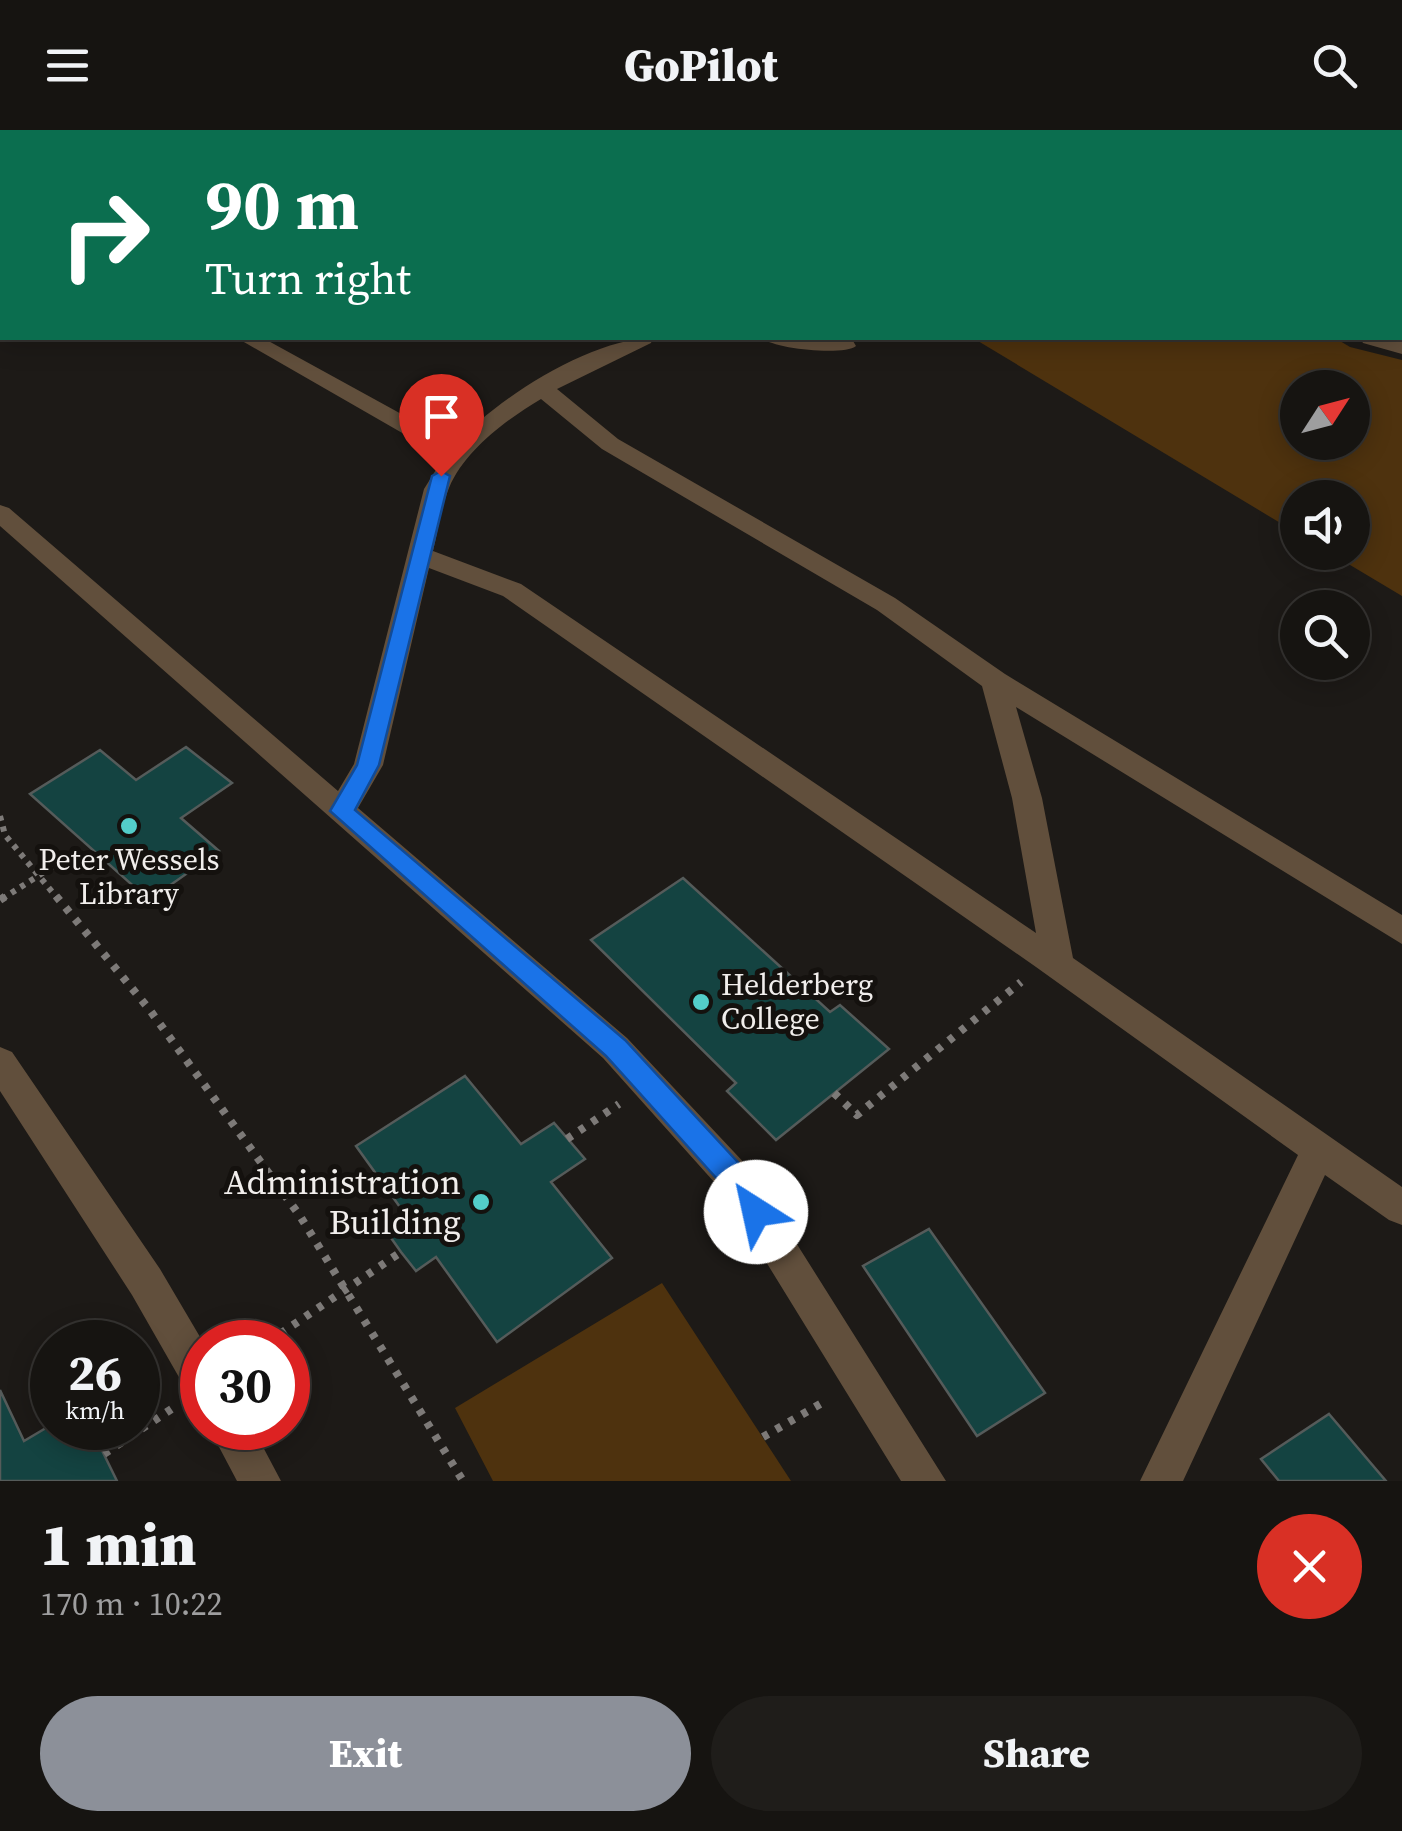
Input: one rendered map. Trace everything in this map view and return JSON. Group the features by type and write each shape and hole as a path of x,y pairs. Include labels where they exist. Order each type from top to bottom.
{"street":[{"path":"252,340 457,454"},
{"path":"341,811 361,783 368,765 436,488 457,454 543,389 638,340"},
{"path":"791,340 845,346"},
{"path":"543,389 610,444 886,604 996,681 1402,931"},
{"path":"0,513 616,1048 736,1180 925,1481"},
{"path":"420,555 512,590 1053,961 1402,1208"},
{"path":"996,681 1026,798 1053,961"},
{"path":"0,1062 146,1282 180,1358"},
{"path":"1161,1481 1319,1149"},
{"path":"242,1450 260,1481"}],"path":[{"path":"0,816 4,835 150,1009 300,1216 348,1288 463,1481"},
{"path":"0,900 70,856"},
{"path":"834,1093 857,1115 1053,961"},
{"path":"567,1139 634,1094"},
{"path":"301,1320 401,1252"},
{"path":"763,1437 846,1390"},
{"path":"104,1454 180,1399"}],"shaded area":[{"path":"976,340 1338,340 1350,347 1402,360 1402,596 1358,570 1370,570 1370,480 1280,480 1280,523"},
{"path":"1378,340 1402,340 1402,347"},
{"path":"662,1283 791,1481 493,1481 455,1408"}],"building":[{"name":"Peter Wessels Library","path":"186,747 232,783 181,818 219,851 149,900 30,794 100,750 136,780"},
{"path":"683,878 830,1012 840,1005 889,1049 776,1140 727,1091 736,1083 591,940"},
{"name":"Administration Building","path":"465,1076 521,1144 554,1123 585,1159 551,1182 612,1258 497,1342 436,1257 416,1271 401,1252 389,1235 410,1221 356,1146"},
{"path":"929,1229 1045,1393 977,1436 863,1266"},
{"path":"0,1390 24,1441 30,1437 30,1450 102,1450 117,1481 0,1481"},
{"path":"1329,1414 1386,1481 1279,1481 1261,1459"}],"place":[{"name":"Peter Wessels Library","path":"129,826"},
{"name":"Helderberg College","path":"701,1002"},
{"name":"Administration Building","path":"481,1202"}],"route":[{"path":"441,476 368,765 361,783 341,811 616,1048 736,1180 756,1212"}]}
